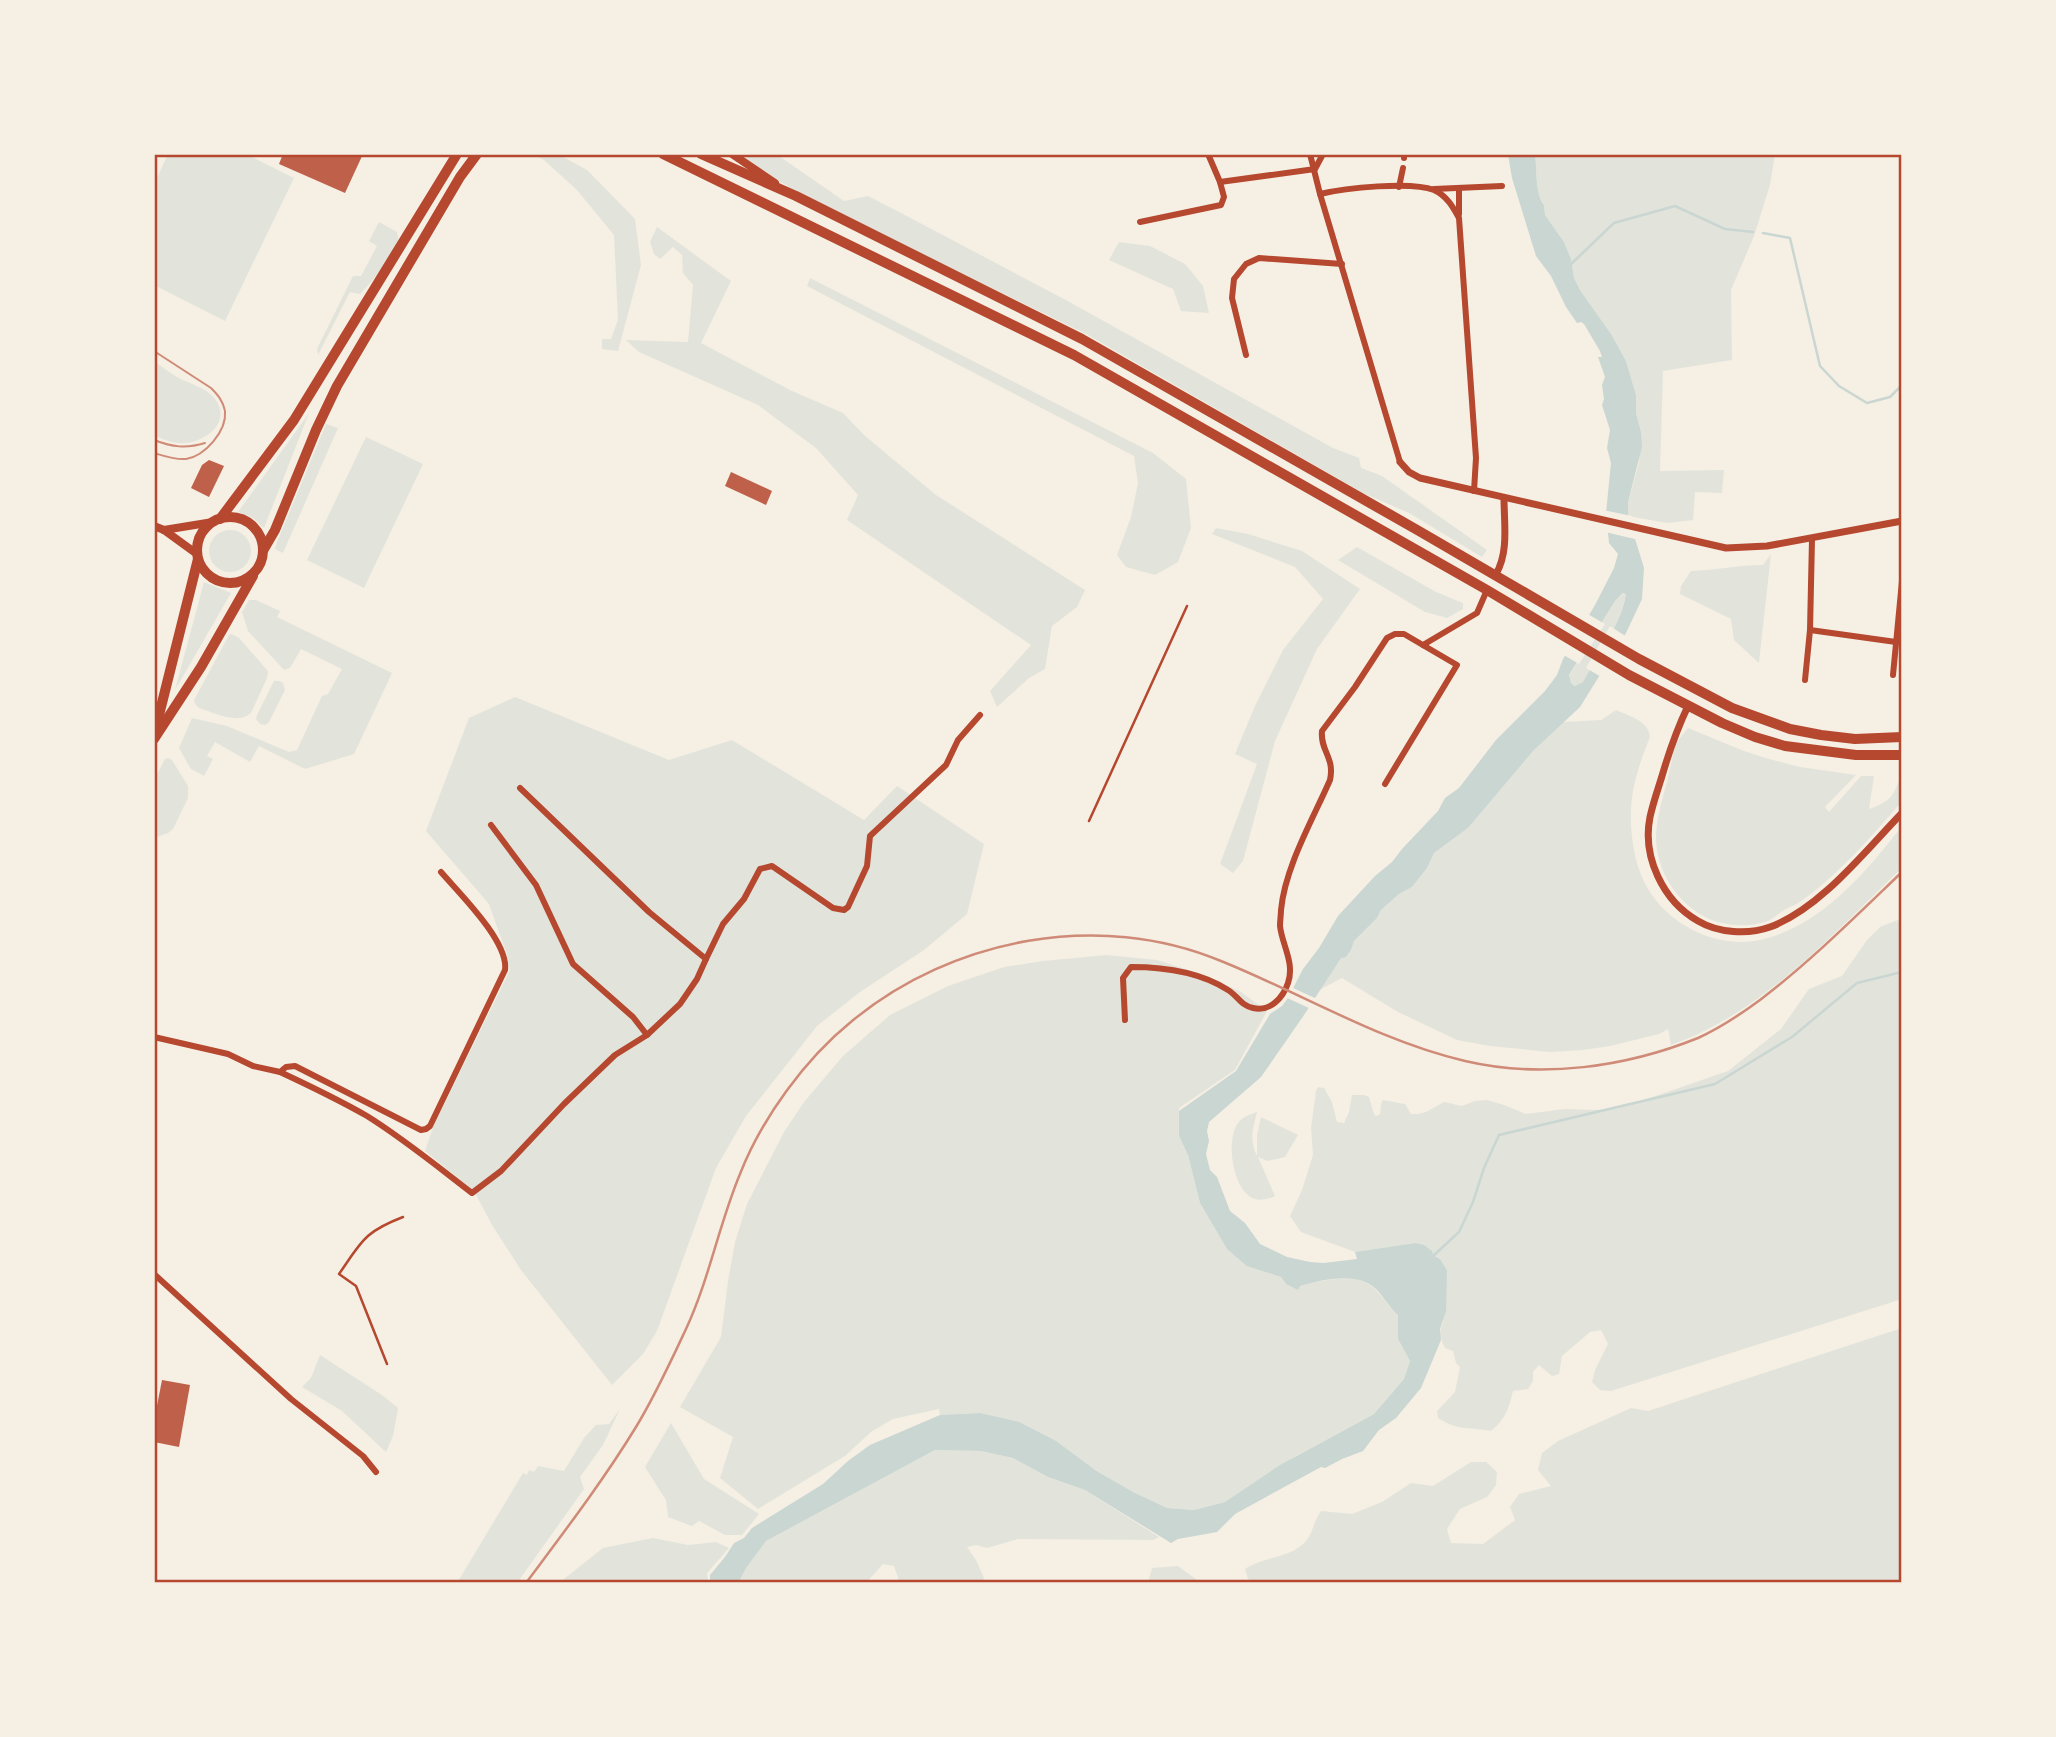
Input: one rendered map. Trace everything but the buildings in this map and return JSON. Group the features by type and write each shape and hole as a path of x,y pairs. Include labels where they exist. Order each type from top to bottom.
{"main road":[{"path":"255,572 238,583 218,581 209,576 202,568 198,556 200,536 217,520 300,410 457,154"},
{"path":"154,737 201,667 262,561 264,549 275,530 337,386 460,177 477,154"},
{"path":"663,154 1074,355 1488,590 1629,675 1688,706 1744,733 1785,746 1856,755 1902,755"},
{"path":"701,154 796,196 1082,339 1496,574 1639,659 1732,708 1790,729 1821,735 1855,739 1898,738"},
{"path":"732,154 796,196"},
{"path":"164,530 217,520 240,519 256,531 264,549"},
{"path":"154,526 191,548 198,556"},
{"path":"154,737 198,556"}],"street":[{"path":"1140,222 1218,206 1224,197 1208,154"},
{"path":"1310,154 1400,462 1409,472 1420,478 1474,491 1726,548 1767,547 1902,521"},
{"path":"1315,169 1323,154"},
{"path":"1399,187 1403,168"},
{"path":"1220,182 1315,169"},
{"path":"1320,194 1343,188 1431,189 1502,186"},
{"path":"1459,188 1476,458 1474,491"},
{"path":"1431,189 1451,202 1459,218"},
{"path":"1246,355 1232,298 1234,279 1246,264 1259,258 1342,264"},
{"path":"1496,574 1504,553 1504,498"},
{"path":"1805,680 1810,630 1812,539"},
{"path":"1893,675 1902,581"},
{"path":"1423,645 1477,613 1488,590"},
{"path":"1810,630 1896,642"},
{"path":"1125,1020 1123,978 1130,967 1158,967 1206,979 1230,991 1241,1004 1255,1009 1277,1002 1291,971 1280,926 1287,882 1330,780 1332,769 1323,746 1322,731 1387,638 1404,634 1457,665 1385,784"},
{"path":"1688,706 1671,747 1650,818 1648,835 1654,868 1668,895 1690,916 1703,924 1752,932 1786,920 1809,906 1834,883 1902,813"},
{"path":"154,1037 228,1054 253,1066 280,1072 368,1117 471,1193 501,1171 615,1055 647,1035 680,1004 697,979 723,925 744,899 760,869 772,866 833,908 848,908 867,866 870,836 946,765 958,740 980,715"},
{"path":"520,788 649,912 706,959"},
{"path":"491,824 536,885 573,964 633,1017 647,1035"},
{"path":"280,1072 286,1067 295,1066 421,1129 430,1126 506,964 491,931 441,872"},
{"path":"154,1274 290,1399 363,1457 376,1472"}],"lane":[{"path":"1089,821 1187,606"},
{"path":"387,1364 356,1286 339,1274 363,1238 381,1226 403,1217"}],"shaded area":[{"path":"168,154 246,154 294,178 225,321 154,285 154,184"},
{"path":"532,154 558,154 587,170 635,219 641,265 618,351 602,349 602,339 611,339 618,320 614,235 577,190 544,160"},
{"path":"736,154 776,154 844,201 868,196 901,213 1064,299 1333,448 1359,458 1361,468 1382,476 1487,550 1482,557 1409,513 1363,493 1086,334 805,197"},
{"path":"1508,154 1535,154 1538,188 1545,215 1564,242 1580,290 1626,361 1636,395 1636,413 1641,432 1642,447 1628,502 1628,516 1644,568 1642,599 1626,633 1580,707 1534,750 1468,828 1434,853 1427,868 1412,887 1399,894 1381,910 1377,918 1354,941 1346,957 1341,958 1261,1077 1209,1122 1207,1131 1209,1141 1206,1154 1210,1170 1217,1177 1230,1211 1245,1223 1260,1244 1287,1257 1324,1263 1357,1259 1355,1252 1415,1243 1424,1245 1440,1259 1447,1270 1446,1311 1440,1329 1441,1340 1421,1388 1396,1418 1379,1430 1363,1451 1325,1468 1321,1467 1235,1514 1217,1532 1178,1539 1171,1543 1085,1490 1048,1477 1013,1458 981,1451 935,1450 766,1541 738,1583 710,1583 710,1575 734,1543 744,1538 752,1528 823,1484 870,1445 940,1415 980,1413 1019,1422 1056,1441 1095,1470 1133,1492 1167,1508 1194,1510 1225,1502 1280,1465 1374,1414 1404,1379 1410,1361 1398,1339 1398,1315 1368,1283 1349,1279 1319,1281 1300,1286 1298,1290 1286,1284 1281,1277 1247,1266 1227,1249 1200,1203 1188,1155 1179,1136 1179,1111 1236,1071 1270,1014 1288,998 1303,969 1338,916 1375,876 1392,862 1438,811 1445,798 1459,788 1496,740 1545,691 1557,675 1563,659 1614,568 1618,554 1609,543 1606,513 1611,463 1607,448 1610,430 1602,405 1602,385 1605,377 1598,357 1602,357 1584,324 1577,323 1551,276 1536,256 1512,178","holes":["1623,593 1626,594 1620,616 1608,639 1583,682 1575,686 1569,675 1615,601"]},
{"path":"1535,154 1775,154 1770,185 1754,236 1731,290 1732,360 1663,371 1660,471 1724,470 1722,493 1695,492 1693,520 1667,523 1628,516 1628,502 1639,463 1641,432 1636,413 1636,395 1626,361 1580,290 1564,242 1545,215 1538,188"},
{"path":"379,222 397,232 399,243 382,270 360,294 350,292 318,355 317,349 353,276 361,276 377,246 369,241"},
{"path":"657,227 731,281 701,343 792,391 843,413 864,435 936,495 1085,590 1077,607 1052,626 1045,669 1029,678 997,707 990,691 1031,645 847,520 858,495 816,448 758,405 639,352 626,340 688,342 693,285 683,273 682,255 673,247 660,259 654,254 650,242"},
{"path":"1119,242 1150,246 1185,264 1203,286 1209,313 1181,311 1173,289 1109,260"},
{"path":"810,278 1153,453 1186,479 1191,528 1178,562 1155,575 1126,567 1117,555 1131,517 1138,483 1134,456 807,286"},
{"path":"154,361 177,377 207,391 215,399 221,415 209,434 182,443 154,435"},
{"path":"309,413 264,528 253,518 238,512"},
{"path":"326,424 338,428 283,553 275,549 277,542"},
{"path":"366,437 423,464 364,588 307,560"},
{"path":"1216,528 1248,534 1302,551 1360,589 1317,649 1275,741 1243,861 1233,873 1220,864 1257,764 1235,754 1283,650 1323,599 1295,567 1212,534"},
{"path":"230,530 245,536 251,551 245,566 230,572 215,566 209,551 215,536"},
{"path":"1357,547 1436,592 1463,603 1463,609 1447,618 1425,612 1338,560"},
{"path":"1771,554 1759,663 1734,640 1731,619 1680,594 1681,586 1691,571 1763,565"},
{"path":"204,582 231,593 175,690"},
{"path":"1624,593 1623,605 1614,628 1583,682 1576,686 1571,683 1569,676 1615,601"},
{"path":"249,600 256,600 280,611 277,617 392,673 354,754 305,769 259,746 250,762 215,742 207,756 213,759 204,776 191,769 179,748 192,718 227,726 289,752 297,750 322,696 328,694 342,669 301,649 290,668 284,670 248,631 242,612"},
{"path":"229,635 239,638 268,671 251,713 239,718 226,717 199,708 194,700"},
{"path":"274,681 283,683 285,690 269,722 260,724 256,719 257,715"},
{"path":"515,697 669,760 732,740 864,820 897,786 984,844 967,914 924,950 860,992 817,1026 746,1116 716,1168 657,1331 643,1354 612,1385 521,1270 474,1191 425,1151 433,1127 510,970 489,904 426,831 469,718"},
{"path":"1616,710 1642,723 1649,731 1650,737 1638,772 1631,809 1632,840 1640,872 1660,905 1690,928 1726,941 1745,942 1785,932 1824,909 1842,894 1874,861 1902,826 1902,868 1810,956 1760,997 1706,1030 1671,1045 1668,1029 1659,1034 1583,1050 1550,1052 1490,1046 1457,1040 1398,1012 1342,978 1319,990 1341,957 1346,957 1354,941 1377,918 1381,910 1399,894 1412,887 1427,868 1434,853 1468,828 1534,750 1563,722 1601,720"},
{"path":"1688,728 1769,759 1800,767 1856,775 1825,807 1829,812 1861,776 1874,776 1869,809 1891,796 1902,774 1902,801 1843,865 1801,901 1770,920 1752,925 1712,920 1695,911 1677,894 1670,885 1657,851 1658,817 1673,754 1678,741"},
{"path":"168,758 188,786 188,798 173,829 154,838 154,780"},
{"path":"1902,915 1902,1299 1611,1391 1600,1390 1592,1382 1608,1344 1601,1330 1590,1332 1562,1356 1559,1374 1552,1376 1539,1365 1533,1372 1533,1381 1528,1389 1513,1391 1506,1413 1491,1431 1458,1427 1438,1418 1437,1411 1455,1392 1460,1367 1453,1351 1445,1348 1441,1336 1447,1270 1440,1259 1415,1243 1355,1252 1301,1232 1290,1216 1313,1155 1311,1128 1318,1087 1324,1088 1332,1102 1337,1122 1344,1123 1352,1095 1369,1097 1376,1116 1380,1114 1383,1100 1405,1104 1411,1114 1426,1112 1444,1102 1462,1106 1487,1100 1526,1114 1564,1109 1599,1110 1641,1101 1728,1071 1781,1029 1809,989 1842,976 1867,940 1880,927 1898,920"},
{"path":"1106,955 1157,960 1207,976 1241,992 1267,1011 1235,1070 1179,1108 1179,1136 1188,1155 1200,1203 1227,1249 1281,1277 1286,1284 1345,1278 1356,1279 1376,1290 1398,1315 1398,1339 1410,1361 1404,1379 1374,1414 1296,1456 1225,1502 1194,1510 1167,1508 980,1413 940,1415 939,1409 893,1419 871,1432 845,1456 758,1509 720,1478 733,1437 680,1407 721,1337 735,1242 747,1204 784,1132 804,1102 843,1056 890,1015 948,986 1004,967"},
{"path":"1257,1112 1252,1140 1257,1156 1257,1135 1261,1117 1298,1135 1285,1157 1268,1161 1258,1157 1275,1196 1262,1200 1249,1196 1238,1182 1232,1150 1234,1130 1238,1123 1244,1117"},
{"path":"1902,1328 1902,1583 1256,1583 1248,1579 1245,1569 1300,1547 1306,1541 1321,1511 1352,1514 1382,1502 1411,1483 1433,1486 1471,1462 1486,1462 1497,1472 1496,1485 1487,1497 1460,1509 1447,1529 1451,1543 1483,1544 1515,1520 1510,1507 1519,1494 1551,1486 1538,1470 1542,1453 1558,1441 1631,1408 1648,1411"},
{"path":"320,1355 398,1408 393,1436 386,1452 342,1411 302,1387 311,1378"},
{"path":"620,1409 603,1445 580,1477 584,1489 517,1583 457,1583 523,1473 527,1475 529,1470 534,1472 538,1466 564,1471 584,1438 596,1425 609,1424"},
{"path":"671,1423 704,1479 759,1514 742,1535 725,1535 699,1521 692,1526 668,1517 666,1500 645,1467"},
{"path":"935,1450 981,1451 1013,1458 1048,1477 1085,1490 1159,1537 1153,1540 1018,1539 987,1548 976,1545 967,1547 984,1578 982,1583 900,1583 894,1566 883,1564 866,1583 738,1583 745,1568 766,1541"},
{"path":"653,1538 688,1545 716,1542 729,1548 707,1573 708,1583 559,1583 603,1548"},
{"path":"1178,1566 1201,1583 1148,1583 1152,1568"}],"pier":[{"path":"1603,510 1632,516 1639,540 1605,532"},
{"path":"1586,613 1605,624 1579,664 1562,654"},
{"path":"1610,626 1627,637 1603,678 1586,668"},
{"path":"1291,987 1317,999 1311,1009 1285,997"}],"waterway":[{"path":"1570,265 1614,223 1675,206 1725,229 1753,232"},
{"path":"1763,233 1790,238 1820,366 1839,386 1867,403 1890,397 1902,385"},
{"path":"1432,1257 1459,1232 1499,1135 1715,1084 1792,1037 1857,983 1902,972"}],"tram line":[{"path":"154,351 211,388 220,398 225,411 219,434 200,453 186,459 154,453"},
{"path":"154,440 179,446 205,443"}],"railway":[{"path":"526,1583 610,1467 656,1391 694,1310 740,1174 773,1111 802,1071 852,1021 892,992 935,969 981,952 1029,941 1077,936 1126,937 1174,946 1221,961 1402,1042 1433,1052 1494,1066 1524,1069 1583,1067 1642,1056 1714,1030 1760,1000 1797,970 1902,872"}]}
